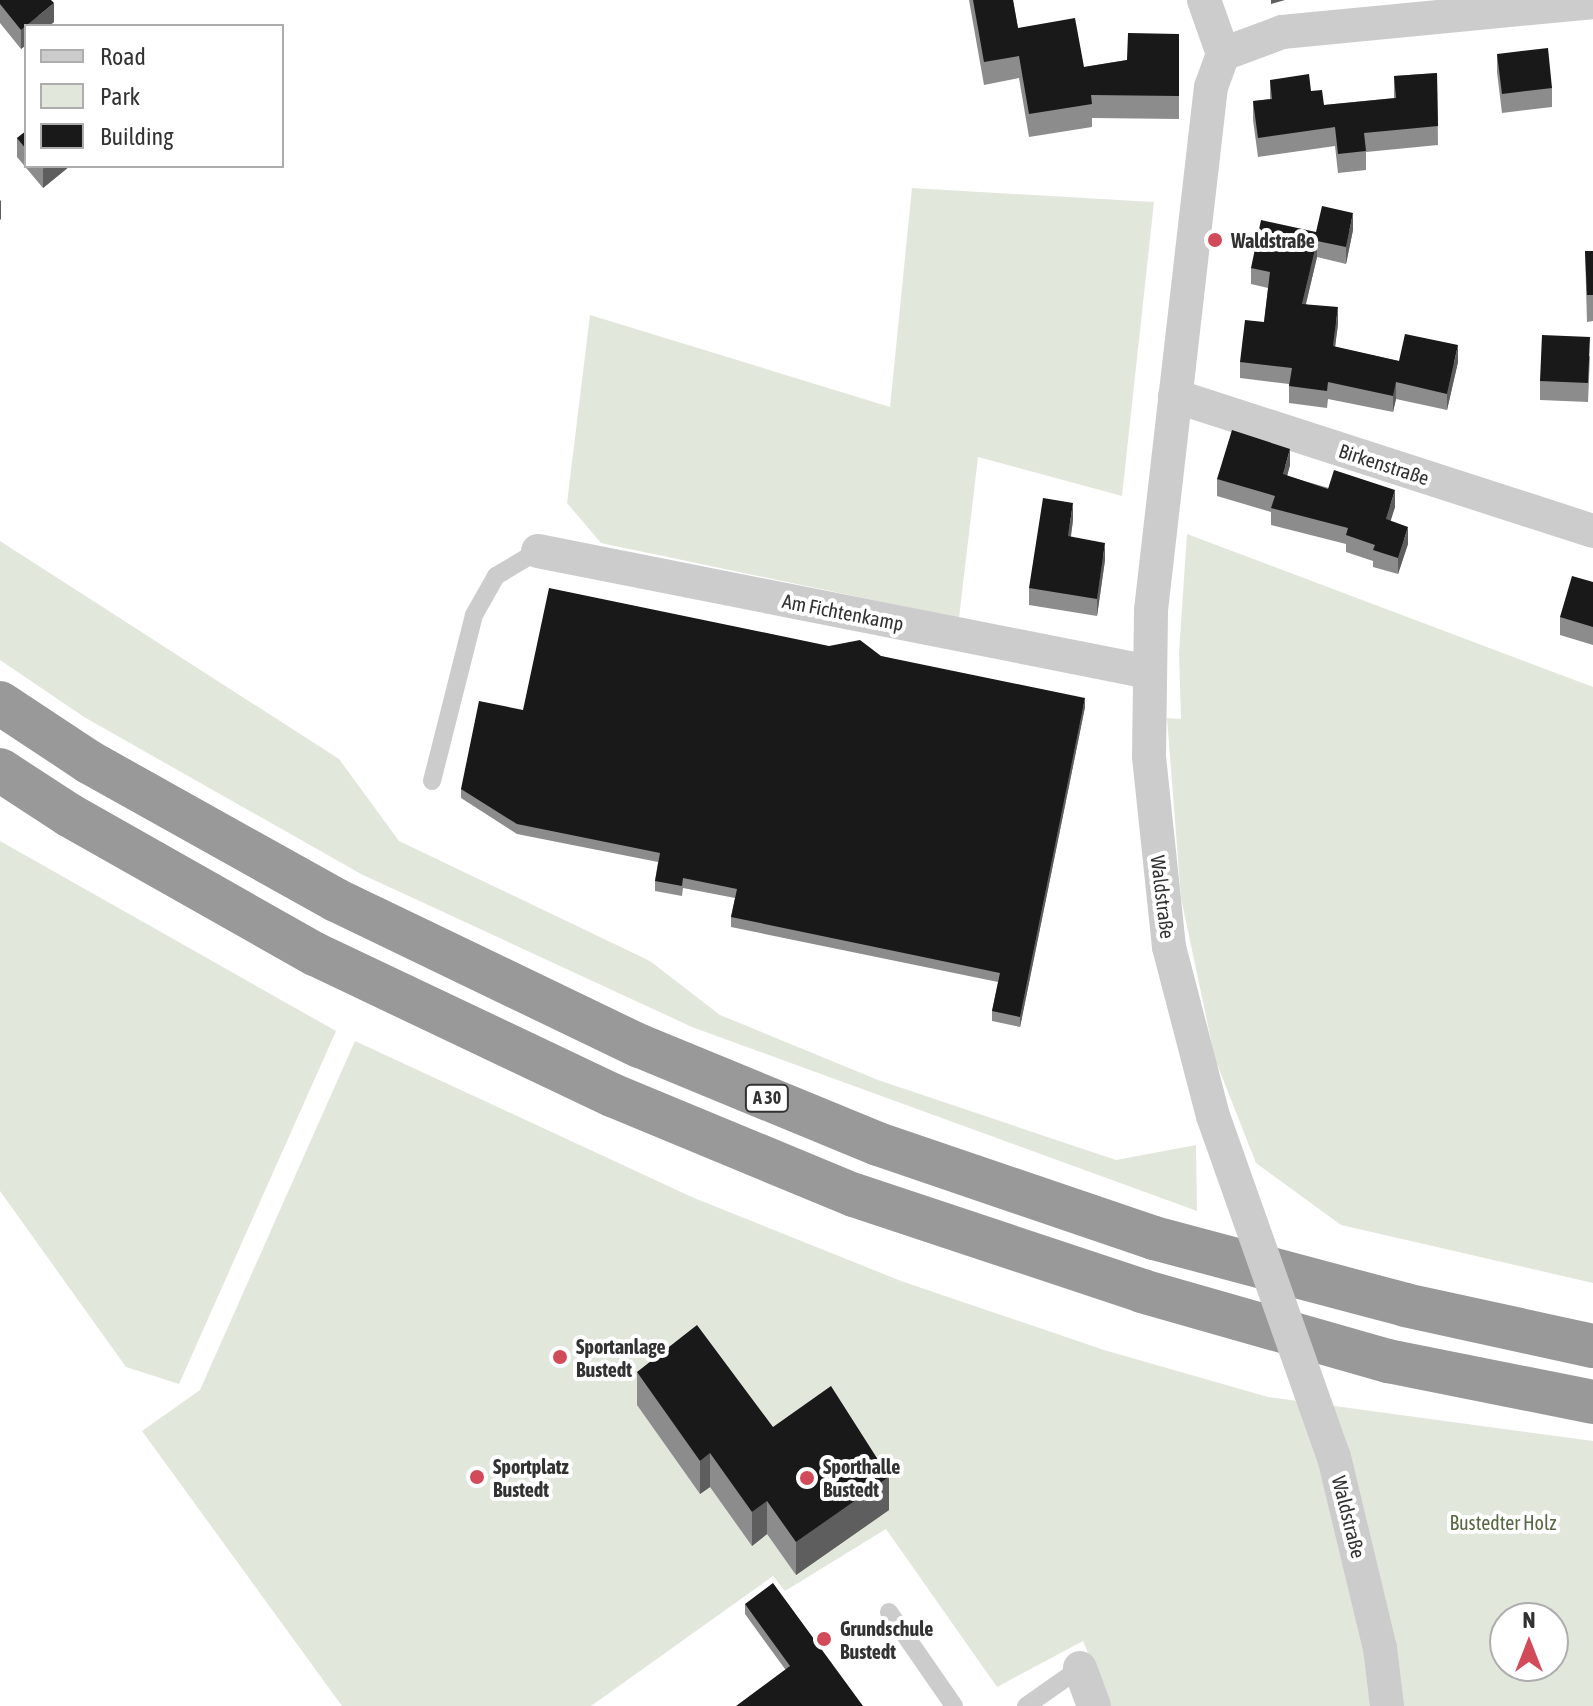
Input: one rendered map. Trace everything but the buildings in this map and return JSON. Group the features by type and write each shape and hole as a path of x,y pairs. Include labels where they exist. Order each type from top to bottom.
{"highway":[{"name":"A 30","path":"0,703 89,762 336,900 640,1046 878,1144 1154,1238 1405,1305 1593,1346"},
{"path":"0,770 69,815 315,954 612,1095 854,1195 1142,1291 1388,1361 1593,1402"}],"street":[{"path":"1204,0 1223,54 1282,32 1593,2"},
{"name":"Waldstraße","path":"1223,54 1211,87 1175,396 1149,672 1149,756 1169,947 1213,1116 1334,1457 1380,1648 1387,1706"},
{"name":"Birkenstraße","path":"1175,396 1593,531"},
{"name":"Am Fichtenkamp","path":"538,551 1149,672"},
{"path":"1080,1668 1094,1706"}],"lane":[{"path":"432,781 474,615 496,576 538,551"},
{"path":"889,1612 954,1706"},
{"path":"1026,1706 1080,1668"}],"green space":[{"path":"912,188 1154,202 1122,496 978,457 959,618 601,543 567,503 590,315 890,407"},
{"path":"1187,534 1593,687 1593,1283 1341,1225 1256,1163 1215,1059 1181,898 1167,718 1181,719 1179,653"},
{"path":"0,541 339,759 399,841 650,961 720,1015 878,1080 1116,1160 1196,1145 1197,1211 692,1027 361,874 84,717 0,660"},
{"path":"0,841 336,1031 179,1384 126,1367 0,1191"},
{"name":"Bustedter Holz","path":"355,1041 694,1198 901,1281 1104,1350 1268,1397 1593,1441 1593,1706 1110,1706 1083,1641 997,1687 886,1529 785,1591 773,1576 591,1706 342,1706 142,1431 200,1390"}],"place":[{"name":"Waldstraße","path":"1215,240"},
{"name":"Sportanlage Bustedt","path":"560,1357"},
{"name":"Sportplatz Bustedt","path":"477,1477"},
{"name":"Sporthalle Bustedt","path":"807,1478"},
{"name":"Grundschule Bustedt","path":"824,1639"}]}
